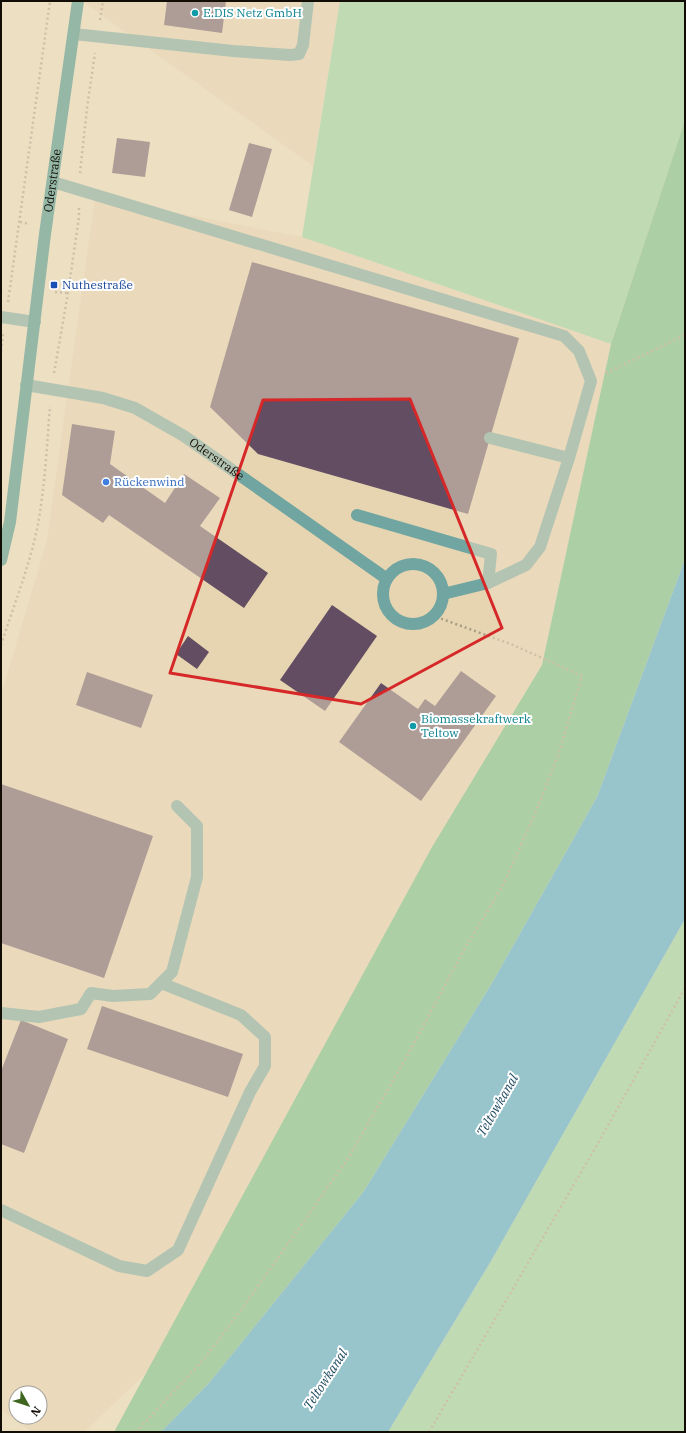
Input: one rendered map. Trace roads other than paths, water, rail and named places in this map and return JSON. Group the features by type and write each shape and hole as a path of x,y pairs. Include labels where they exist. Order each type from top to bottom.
{"main road":[{"name":"Oderstraße","path":"1,560 10,522 26,385 78,1"}],"street":[{"path":"74,34 233,51 290,55 299,54 303,45 308,1"},
{"path":"53,182 564,336 579,351 591,381 569,458 540,547 526,565 488,583 443,594"},
{"path":"3,317 35,322"},
{"name":"Oderstraße","path":"26,385 103,398 135,408 184,436 387,579"},
{"path":"490,438 569,458"},
{"path":"357,515 491,554 488,583"},
{"path":"410,564 428,568 434,573 442,587 443,594 441,606 434,616 417,624 400,622 390,614 383,601 383,590 387,579 395,570 410,564"},
{"path":"1,1013 39,1017 81,1010 91,993 113,996 150,994 172,972 197,877 197,826 177,806"},
{"path":"1,1210 119,1266 147,1271 178,1250 250,1092 265,1066 266,1037 241,1015 161,983"}],"water":[{"name":"Teltowkanal","path":"685,559 685,919 491,1261 388,1432 161,1432 209,1383 364,1191 492,983 597,797"}],"place":[{"name":"E.DIS Netz GmbH","path":"195,13"},
{"name":"Nuthestraße","path":"54,285"},
{"name":"Rückenwind","path":"106,482"},
{"name":"Biomassekraftwerk Teltow","path":"413,726"}]}
